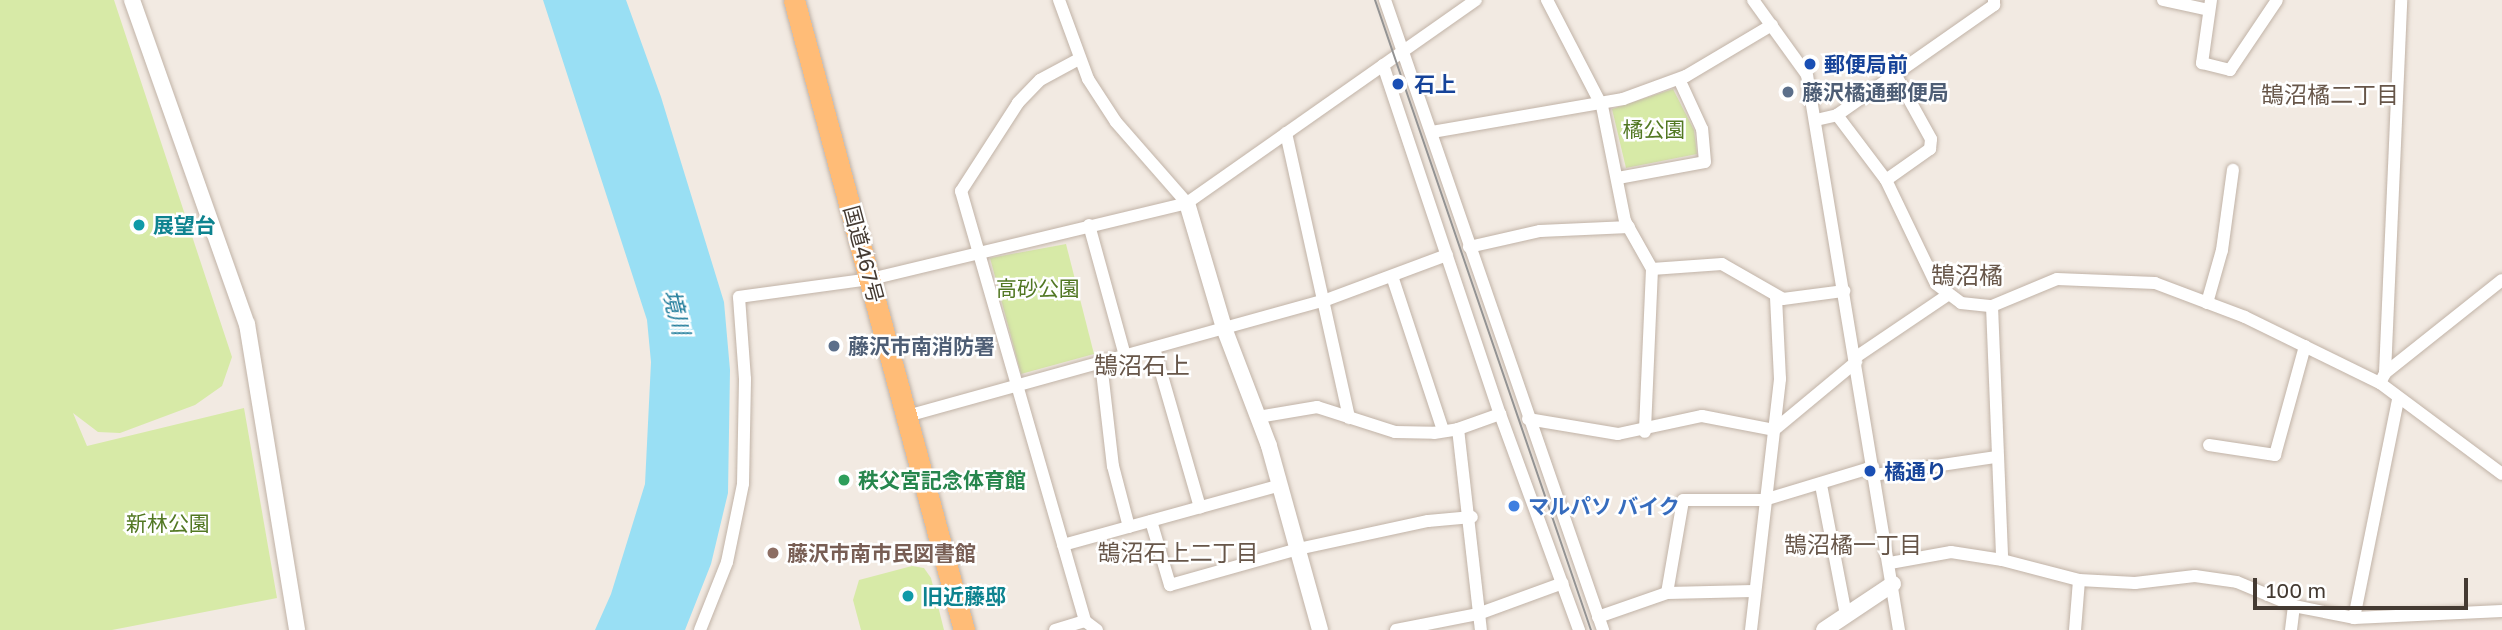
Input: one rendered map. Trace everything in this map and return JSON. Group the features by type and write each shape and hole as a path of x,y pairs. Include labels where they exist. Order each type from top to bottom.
{"highway":[{"name":"国道467号","path":"794,0 964,630"}],"street":[{"path":"132,0 249,332 297,630"},
{"path":"1059,0 1079,59 1116,122 1187,203 1224,328 1281,485 1320,630"},
{"path":"1385,0 1603,630"},
{"path":"700,630 727,562 743,484 745,379 738,298 871,279 1187,203 1476,0"},
{"path":"1547,0 1602,106 1629,227 1652,268 1645,432"},
{"path":"1753,0 1803,65 1816,120 1899,630"},
{"path":"1816,120 1838,115 1994,5 1994,0"},
{"path":"2164,0 2210,5 2202,63 2230,70 2277,0"},
{"path":"2382,378 2401,0"},
{"path":"1432,132 1602,106 1679,79 1772,25"},
{"path":"1079,59 1040,80 1018,103 961,191 1085,621 1097,630"},
{"path":"1383,65 1500,414 1579,630"},
{"path":"1886,180 1930,149 1931,139 1895,74"},
{"path":"1618,178 1705,162 1702,129 1679,79"},
{"path":"1838,115 1886,180 1927,267 1948,294 1961,303 1992,306 2057,279 2155,283 2382,378 2398,399 2502,474"},
{"path":"1286,133 1326,300 1349,418"},
{"path":"2207,303 2221,250 2233,170"},
{"path":"1089,225 1125,356"},
{"path":"1469,247 1540,231 1629,227"},
{"path":"907,416 1326,300 1447,255"},
{"path":"1652,268 1722,264 1776,298 1844,291"},
{"path":"1392,276 1443,430"},
{"path":"2382,378 2502,280"},
{"path":"1774,430 1856,360 1948,294"},
{"path":"1751,630 1753,591 1774,430 1781,339 1776,298"},
{"path":"1992,306 2002,560"},
{"path":"2209,445 2275,455 2305,346"},
{"path":"1154,348 1200,507"},
{"path":"1101,363 1113,466 1129,527"},
{"path":"2354,618 2398,399"},
{"path":"1258,417 1317,407 1395,432 1458,429 1500,414"},
{"path":"1528,419 1596,433 1645,432 1702,416 1774,430"},
{"path":"1458,429 1472,517 1481,630"},
{"path":"1667,593 1683,500 1764,500 1873,471 1996,457"},
{"path":"1063,545 1281,485"},
{"path":"1821,485 1846,615"},
{"path":"1151,521 1170,585 1298,549 1428,521 1472,517"},
{"path":"1889,563 1951,552 2002,560 2079,580 2135,583 2195,576 2237,582 2294,607 2354,618 2443,623 2502,611"},
{"path":"2075,630 2079,580"},
{"path":"1396,630 1478,614 1563,583"},
{"path":"1824,630 1893,584"},
{"path":"1598,617 1667,593 1753,591"},
{"path":"2291,630 2294,607"},
{"path":"1055,630 1085,621"}],"green space":[{"name":"新林公園","path":"0,0 114,0 232,357 222,386 195,405 120,433 98,432 73,413 87,446 244,408 277,598 112,630 0,630"},
{"name":"橘公園","path":"1673,89 1694,130 1697,154 1626,168 1612,109"},
{"name":"高砂公園","path":"1066,244 1094,354 1021,374 990,258"},
{"path":"912,566 924,568 931,578 944,630 861,630 853,600 859,580"}],"water":[{"name":"境川","path":"543,0 626,0 661,97 724,302 730,370 728,493 711,564 685,630 595,630 611,594 645,484 651,362 647,320"}],"tram line":[{"path":"1375,0 1591,630"}],"place":[{"name":"郵便局前","path":"1810,64"},
{"name":"石上","path":"1398,84"},
{"name":"藤沢橘通郵便局","path":"1788,92"},
{"name":"展望台","path":"139,225"},
{"name":"藤沢市南消防署","path":"834,346"},
{"name":"橘通り","path":"1870,471"},
{"name":"秩父宮記念体育館","path":"844,480"},
{"name":"マルパソ バイク","path":"1514,506"},
{"name":"藤沢市南市民図書館","path":"773,553"},
{"name":"旧近藤邸","path":"908,596"}],"district":[{"name":"鵠沼橘二丁目","path":"2330,94"},
{"name":"鵠沼橘","path":"1967,275"},
{"name":"鵠沼石上","path":"1142,365"},
{"name":"鵠沼橘一丁目","path":"1853,544"},
{"name":"鵠沼石上二丁目","path":"1178,552"}]}
